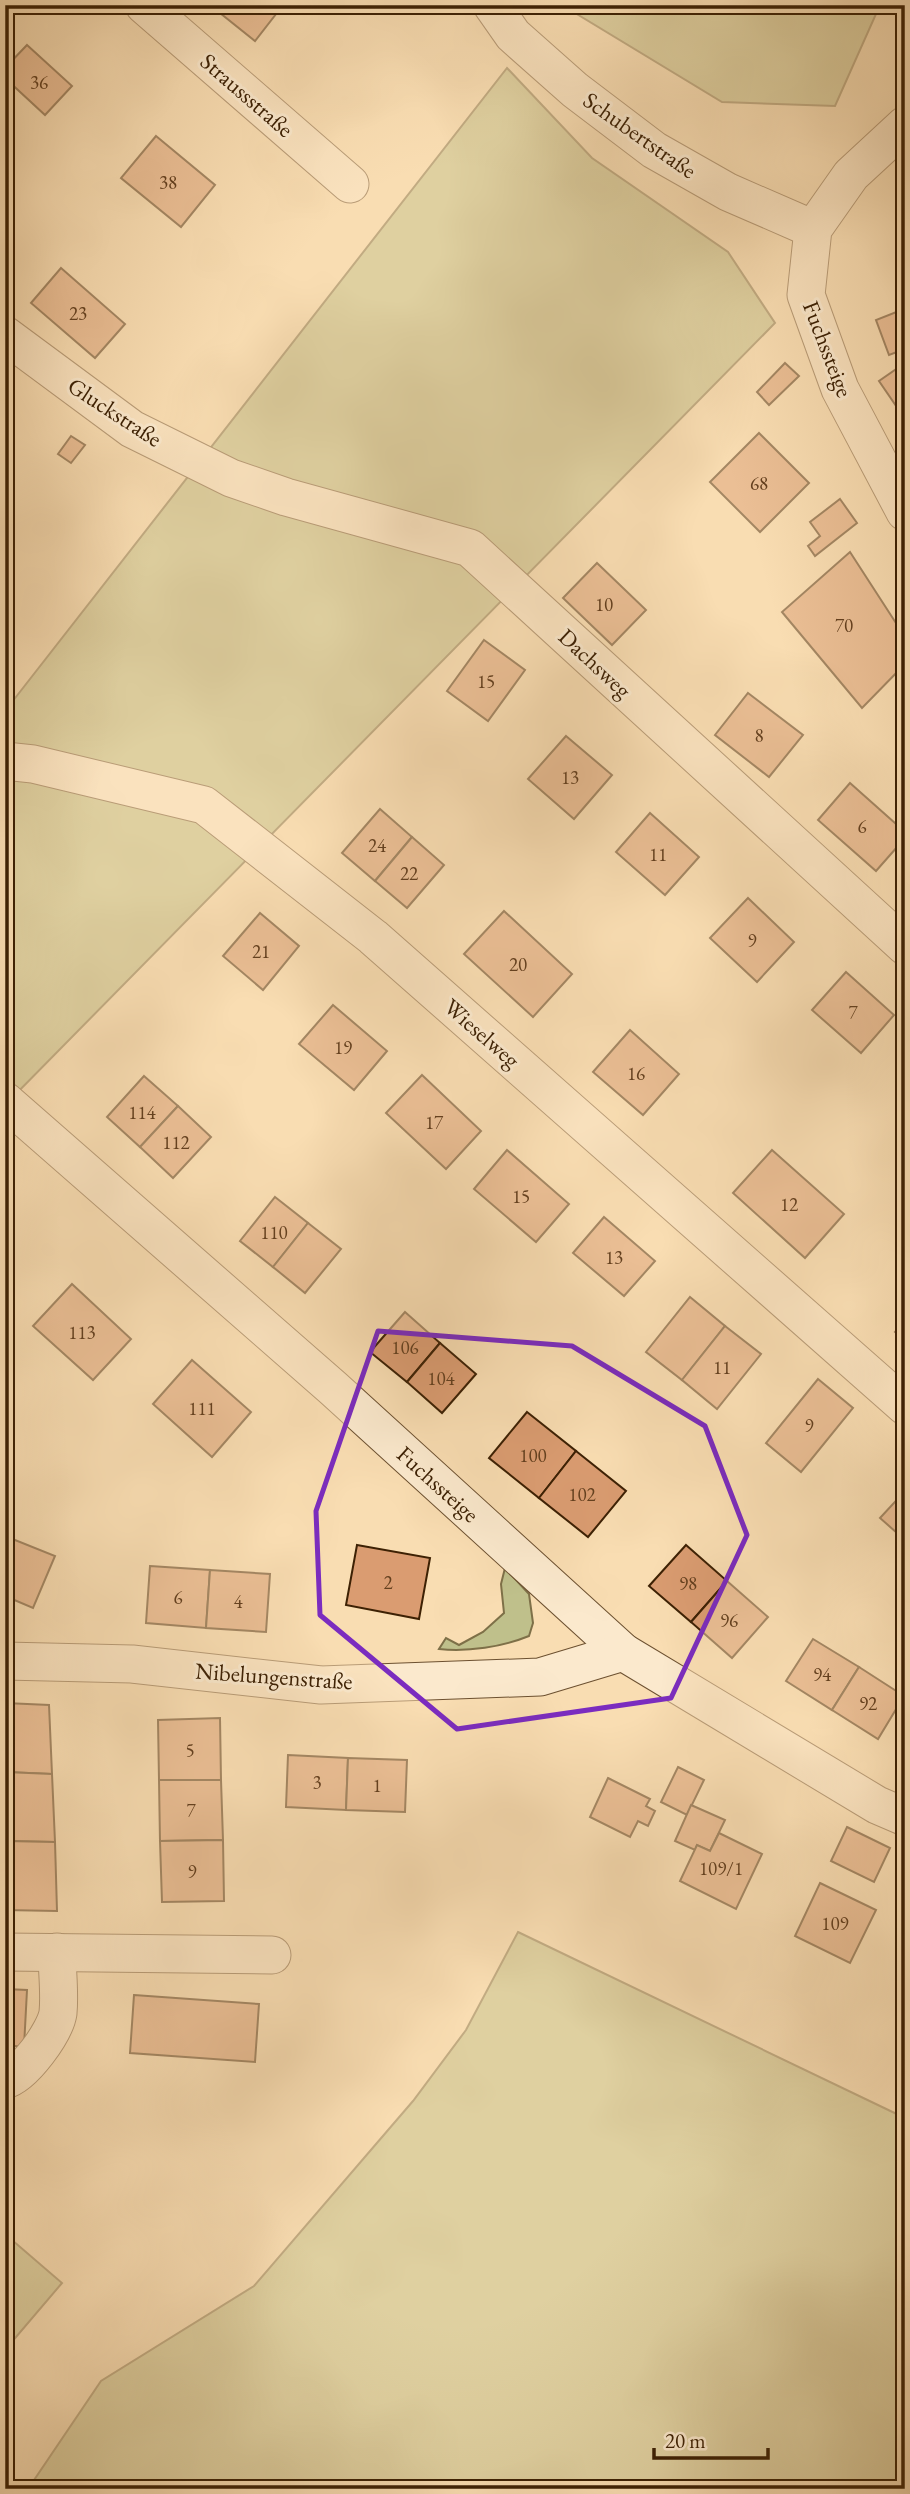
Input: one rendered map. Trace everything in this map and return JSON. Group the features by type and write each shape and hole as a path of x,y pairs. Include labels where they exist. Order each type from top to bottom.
{"street":[{"name":"Straussstraße","path":"144,5 349,184"},
{"name":"Schubertstraße","path":"492,5 513,34 575,90 654,150 728,192 813,229"},
{"name":"Fuchssteige","path":"905,125 851,175 813,229 806,295 840,389 905,512"},
{"name":"Gluckstraße","path":"5,335 132,429 231,478"},
{"name":"Dachsweg","path":"231,478 286,497 470,548 905,946"},
{"name":"Wieselweg","path":"5,761 33,764 204,805 373,937 905,1406"},
{"name":"Fuchssteige","path":"5,1101 333,1388 623,1653 877,1805 905,1817"},
{"name":"Nibelungenstraße","path":"5,1661 132,1664 321,1685 540,1677 623,1653"},
{"path":"5,1952 272,1955"},
{"path":"5,2080 13,2078 39,2051 58,2015 57,1952"}],"highlighted area":[{"path":"378,1331 572,1346 705,1426 747,1535 671,1698 457,1729 320,1615 316,1511"}],"green space":[{"path":"562,5 880,5 835,106 722,102"},
{"path":"507,68 592,158 728,252 775,323 5,1105 5,711"},
{"path":"505,1568 529,1594 533,1623 529,1636 485,1648 439,1649 446,1638 459,1645 483,1632 504,1613 501,1584"},
{"path":"518,1932 905,2118 905,2489 28,2489 101,2381 254,2286 413,2101 466,2030"},
{"path":"5,2234 62,2283 5,2350"}],"building":[{"path":"210,5 283,5 255,41"},
{"path":"27,45 72,86 45,115 5,78 5,68"},
{"path":"156,136 215,185 181,227 121,178"},
{"path":"61,268 125,324 95,358 31,303"},
{"path":"904,309 905,349 889,355 876,320"},
{"path":"785,363 799,376 769,405 757,392"},
{"path":"905,363 905,419 879,381"},
{"path":"759,433 809,483 760,532 710,482"},
{"path":"71,436 85,445 71,463 58,454"},
{"path":"840,499 857,523 815,556 808,546 820,536 810,522"},
{"path":"850,552 905,637 905,664 862,708 782,612"},
{"path":"597,563 646,610 612,645 563,598"},
{"path":"484,640 525,670 488,721 447,691"},
{"path":"748,693 803,735 769,777 715,735"},
{"path":"566,736 612,775 574,819 528,779"},
{"path":"850,783 905,832 905,838 876,871 818,820"},
{"path":"380,809 412,837 375,881 342,853"},
{"path":"650,813 699,857 665,895 616,852"},
{"path":"412,837 444,865 407,908 375,881"},
{"path":"748,898 794,942 757,982 710,938"},
{"path":"504,911 572,974 533,1017 464,954"},
{"path":"260,913 299,946 263,990 223,956"},
{"path":"846,972 894,1015 861,1053 812,1010"},
{"path":"333,1005 387,1051 354,1090 299,1044"},
{"path":"630,1030 679,1074 643,1115 593,1072"},
{"path":"422,1075 481,1131 446,1169 386,1113"},
{"path":"144,1076 178,1106 140,1147 107,1117"},
{"path":"178,1106 211,1137 173,1178 140,1147"},
{"path":"507,1150 569,1204 536,1242 474,1189"},
{"path":"772,1150 844,1214 805,1258 733,1193"},
{"path":"275,1197 308,1223 273,1267 240,1241"},
{"path":"604,1217 655,1261 624,1296 573,1253"},
{"path":"308,1223 341,1249 305,1293 273,1267"},
{"path":"72,1284 131,1339 93,1380 33,1326"},
{"path":"690,1297 725,1326 682,1380 646,1352"},
{"path":"405,1312 440,1343 407,1382 370,1352"},
{"path":"905,1321 905,1341 895,1332"},
{"path":"725,1326 761,1354 717,1409 682,1380"},
{"path":"440,1343 476,1374 442,1413 407,1382"},
{"path":"192,1360 251,1412 212,1457 153,1404"},
{"path":"818,1379 853,1408 801,1472 766,1443"},
{"path":"527,1412 576,1451 539,1498 489,1458"},
{"path":"576,1451 626,1491 588,1537 539,1498"},
{"path":"905,1491 905,1540 880,1518"},
{"path":"5,1536 55,1556 33,1608 5,1596"},
{"path":"357,1545 430,1558 419,1619 346,1605"},
{"path":"686,1545 727,1581 691,1622 649,1586"},
{"path":"150,1566 210,1570 206,1628 146,1623"},
{"path":"210,1570 270,1574 266,1632 206,1628"},
{"path":"727,1581 768,1617 732,1658 691,1622"},
{"path":"813,1639 859,1667 832,1710 786,1681"},
{"path":"859,1667 904,1696 878,1739 832,1710"},
{"path":"5,1703 49,1705 52,1774 5,1772"},
{"path":"220,1718 221,1780 159,1780 158,1720"},
{"path":"288,1755 348,1758 346,1810 286,1807"},
{"path":"348,1758 407,1760 405,1812 346,1810"},
{"path":"678,1767 704,1780 687,1815 661,1802"},
{"path":"5,1772 52,1774 55,1842 5,1841"},
{"path":"608,1778 650,1799 646,1806 655,1811 648,1826 638,1821 630,1837 590,1817"},
{"path":"159,1780 221,1780 223,1840 160,1841"},
{"path":"691,1805 725,1820 710,1851 697,1845 695,1850 675,1841"},
{"path":"847,1827 890,1848 874,1882 831,1861"},
{"path":"719,1833 762,1854 736,1909 680,1881 697,1845 710,1851"},
{"path":"223,1840 224,1901 162,1902 160,1841"},
{"path":"5,1841 55,1842 57,1911 5,1910"},
{"path":"820,1883 876,1910 850,1963 795,1936"},
{"path":"5,1989 27,1990 24,2047 5,2045"},
{"path":"134,1995 259,2004 255,2062 130,2053"}]}
